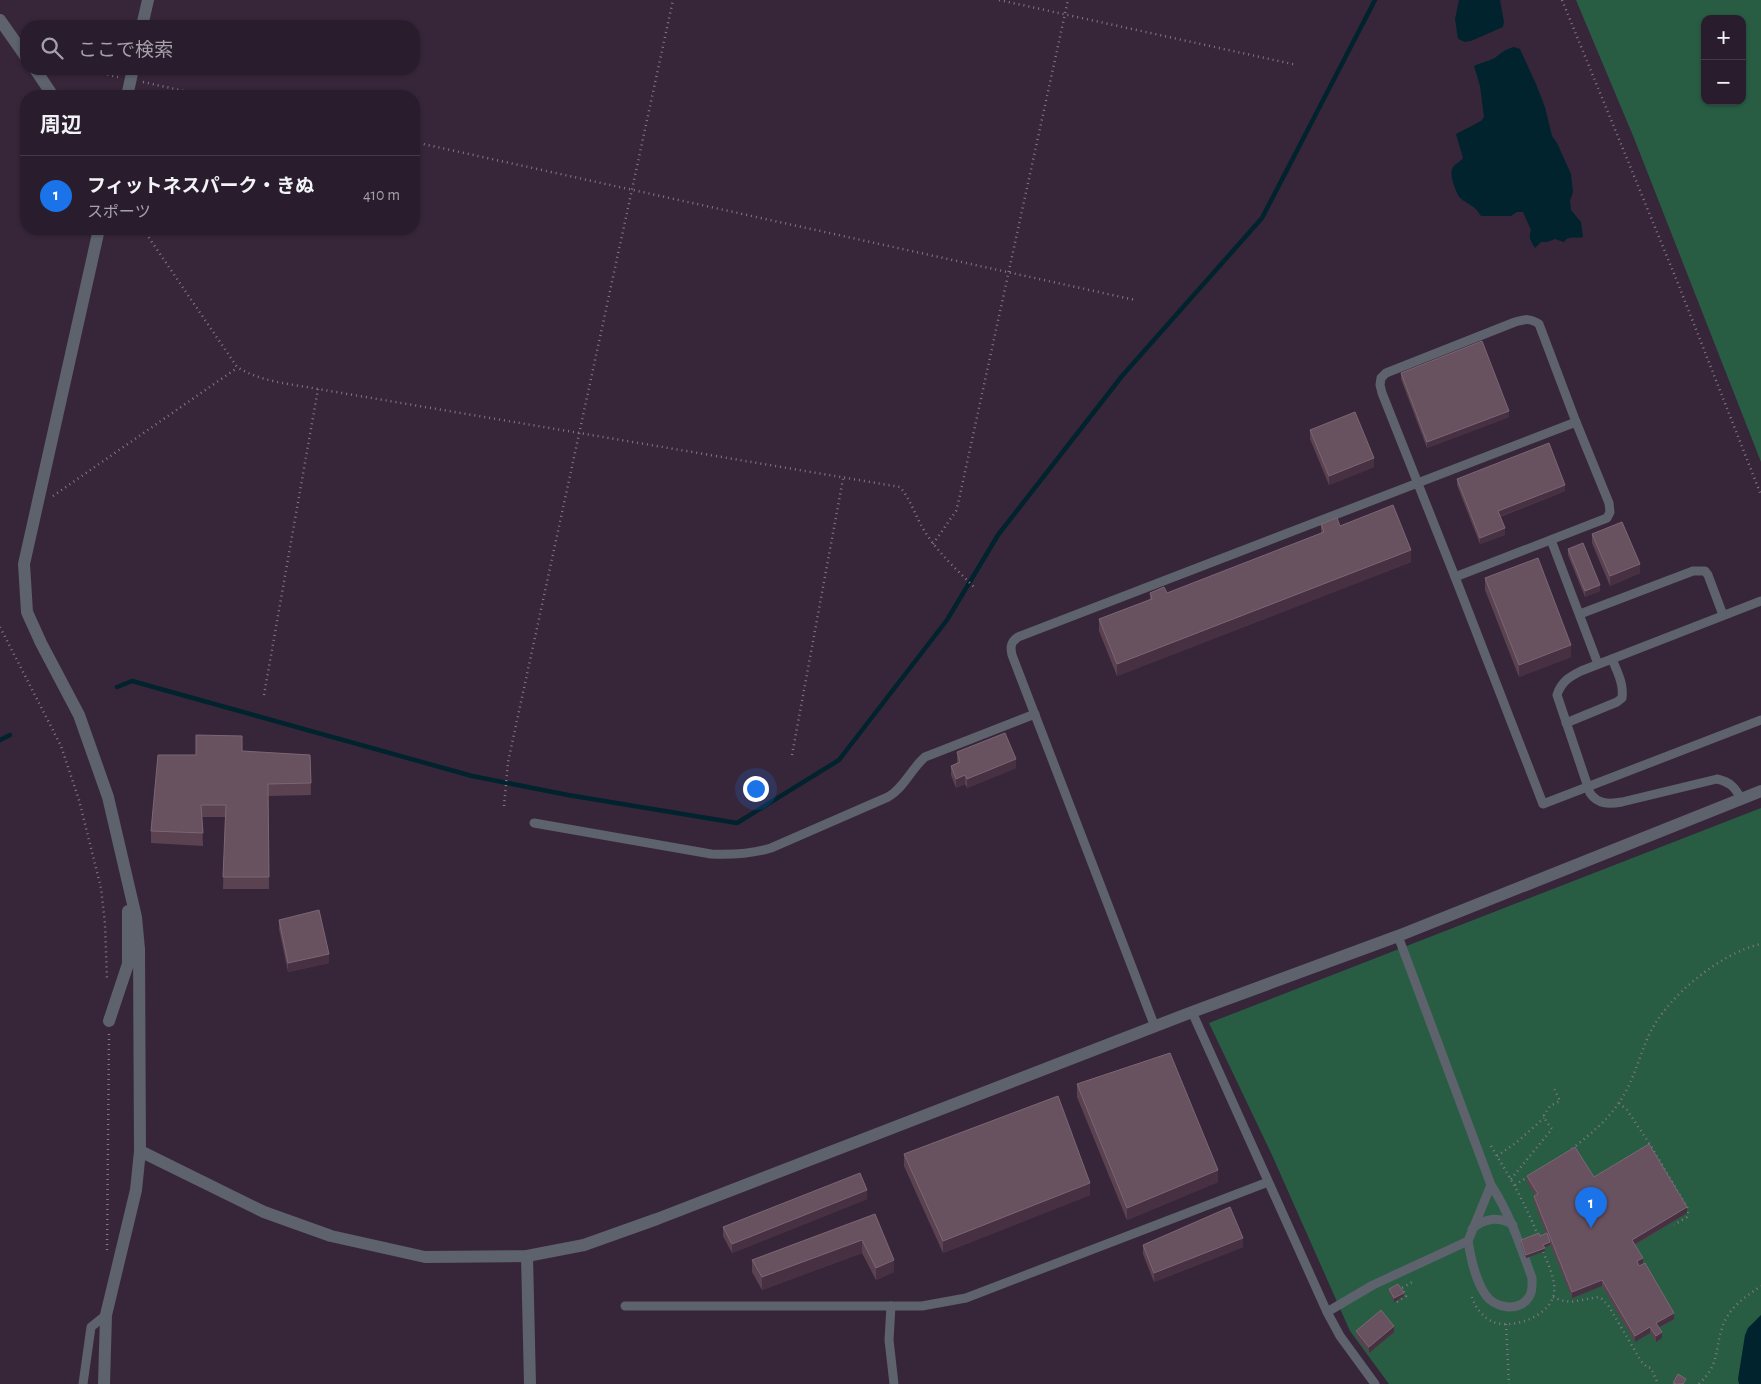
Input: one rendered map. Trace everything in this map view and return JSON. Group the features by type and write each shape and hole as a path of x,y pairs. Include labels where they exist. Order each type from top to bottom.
{"street":[{"path":"143,20 148,0"},
{"path":"0,20 20,48"},
{"path":"38,75 49,90"},
{"path":"128,90 132,75"},
{"path":"98,235 24,564 27,612 79,715 108,797 136,917 139,949 140,1151 136,1190 106,1315 104,1384"},
{"path":"140,1151 264,1212 331,1236 425,1257 527,1256 584,1245 657,1219 1192,1012 1398,936 1761,791"},
{"path":"109,1020 128,964 128,879"},
{"path":"527,1256 530,1384"}],"lane":[{"path":"1455,578 1607,518 1610,512 1609,503 1539,324 1532,319 1515,322 1386,373 1381,378 1380,385 1417,483 1543,804 1761,720"},
{"path":"1155,1027 1010,648 1012,641 1018,636 1576,422"},
{"path":"1551,540 1598,664"},
{"path":"1580,614 1700,570 1705,571 1708,575 1723,615"},
{"path":"1741,799 1735,787 1728,781 1717,779 1610,804 1594,799 1588,787 1557,695 1560,686 1568,678 1598,664 1761,601"},
{"path":"1566,723 1617,702 1622,698 1623,692 1620,680 1612,659"},
{"path":"534,823 711,854 736,855 753,853 771,848 888,797 896,792 925,756 1035,714"},
{"path":"1398,936 1491,1185 1513,1225 1532,1278 1529,1297 1520,1305 1510,1307 1496,1304 1486,1295 1476,1274 1468,1241 1491,1185"},
{"path":"1192,1012 1327,1312 1340,1336 1375,1384"},
{"path":"625,1306 922,1306 966,1298 1268,1182"},
{"path":"1472,1229 1488,1219 1499,1219 1513,1225"},
{"path":"1327,1312 1373,1285 1468,1241"},
{"path":"891,1306 889,1340 894,1384"},
{"path":"83,1384 91,1327 106,1315"}],"path":[{"path":"504,806 508,762 672,0"},
{"path":"999,0 1297,65"},
{"path":"933,544 956,511 958,504 1068,0"},
{"path":"1562,0 1677,281 1761,495"},
{"path":"420,143 1135,300"},
{"path":"147,235 237,367 249,374 318,389 900,487 908,496 921,526 933,544 976,588"},
{"path":"39,497 53,496 237,367"},
{"path":"264,695 318,389"},
{"path":"792,756 843,478"},
{"path":"0,627 61,746 79,800 101,888 108,982"},
{"path":"1569,1151 1607,1119 1619,1103 1630,1084 1648,1038 1665,1010 1713,966 1732,955 1761,944"},
{"path":"106,1258 109,1020"},
{"path":"1511,1179 1552,1129 1544,1115 1550,1106 1560,1101 1554,1088"},
{"path":"1619,1103 1651,1146 1688,1209 1687,1216 1674,1225"},
{"path":"1497,1156 1545,1118"},
{"path":"1515,1185 1530,1175"},
{"path":"1699,1384 1709,1374 1715,1363 1722,1327 1726,1318 1739,1302 1761,1286"},
{"path":"1553,1297 1571,1302 1598,1297 1602,1299 1608,1305 1641,1361 1651,1368 1658,1384"},
{"path":"1506,1324 1509,1384"}],"green space":[{"path":"1576,0 1761,0 1761,462 1634,138"},
{"path":"1761,808 1761,1384 1389,1384 1350,1331 1272,1155 1209,1023"}],"water":[{"path":"1459,0 1500,0 1504,22 1503,27 1471,41 1465,42 1458,39 1455,19"},
{"path":"1514,47 1520,49 1536,84 1545,107 1552,136 1571,174 1573,192 1570,201 1571,210 1581,222 1583,237 1570,238 1564,242 1555,239 1541,242 1535,248 1530,239 1531,230 1523,212 1517,212 1511,216 1481,216 1474,207 1459,197 1454,187 1452,170 1463,158 1456,134 1481,121 1484,117 1480,86 1474,66"},
{"path":"1761,1315 1761,1384 1739,1384 1738,1379 1745,1335 1748,1328"}],"building":[{"path":"1482,341 1509,411 1427,442 1401,373"},
{"path":"1355,412 1374,458 1329,476 1310,430"},
{"path":"1549,443 1565,485 1498,511 1505,528 1480,538 1457,479"},
{"path":"1393,505 1411,550 1117,664 1099,619 1152,599 1150,593 1164,587 1167,593 1324,532 1321,524 1337,518 1340,526"},
{"path":"1622,522 1640,564 1610,576 1592,534"},
{"path":"1583,543 1600,585 1585,591 1568,549"},
{"path":"1538,558 1571,645 1519,665 1485,578"},
{"path":"1005,733 1016,759 967,779 965,775 956,779 951,766 960,762 957,752"},
{"path":"196,735 242,736 242,751 310,755 311,783 268,784 269,877 223,877 226,805 201,805 203,833 151,831 158,755 196,755"},
{"path":"319,910 329,954 288,963 279,920"},
{"path":"1170,1053 1218,1170 1127,1208 1077,1084"},
{"path":"1058,1096 1090,1183 943,1241 904,1154"},
{"path":"1649,1144 1687,1207 1632,1240 1643,1258 1637,1261 1639,1266 1645,1263 1674,1313 1656,1323 1662,1332 1656,1336 1650,1327 1635,1336 1602,1280 1572,1292 1534,1196 1538,1194 1527,1176 1575,1147 1594,1177"},
{"path":"860,1173 867,1190 732,1244 723,1227"},
{"path":"1230,1207 1243,1238 1154,1273 1143,1245"},
{"path":"875,1214 894,1260 876,1268 862,1240 762,1277 752,1260"},
{"path":"1539,1233 1540,1236 1547,1233 1550,1242 1543,1245 1545,1248 1526,1255 1521,1240"},
{"path":"1398,1284 1404,1293 1394,1298 1389,1289"},
{"path":"1381,1310 1394,1326 1369,1347 1356,1331"},
{"path":"1678,1374 1686,1379 1683,1384 1673,1383"}],"waterway":[{"path":"117,687 132,681 472,776 568,795 737,823 839,760 947,620 998,535 1122,376 1262,218 1375,0"},
{"path":"0,740 10,735"}],"place":[{"name":"フィットネスパーク・きぬ","path":"1591,1228"}]}
